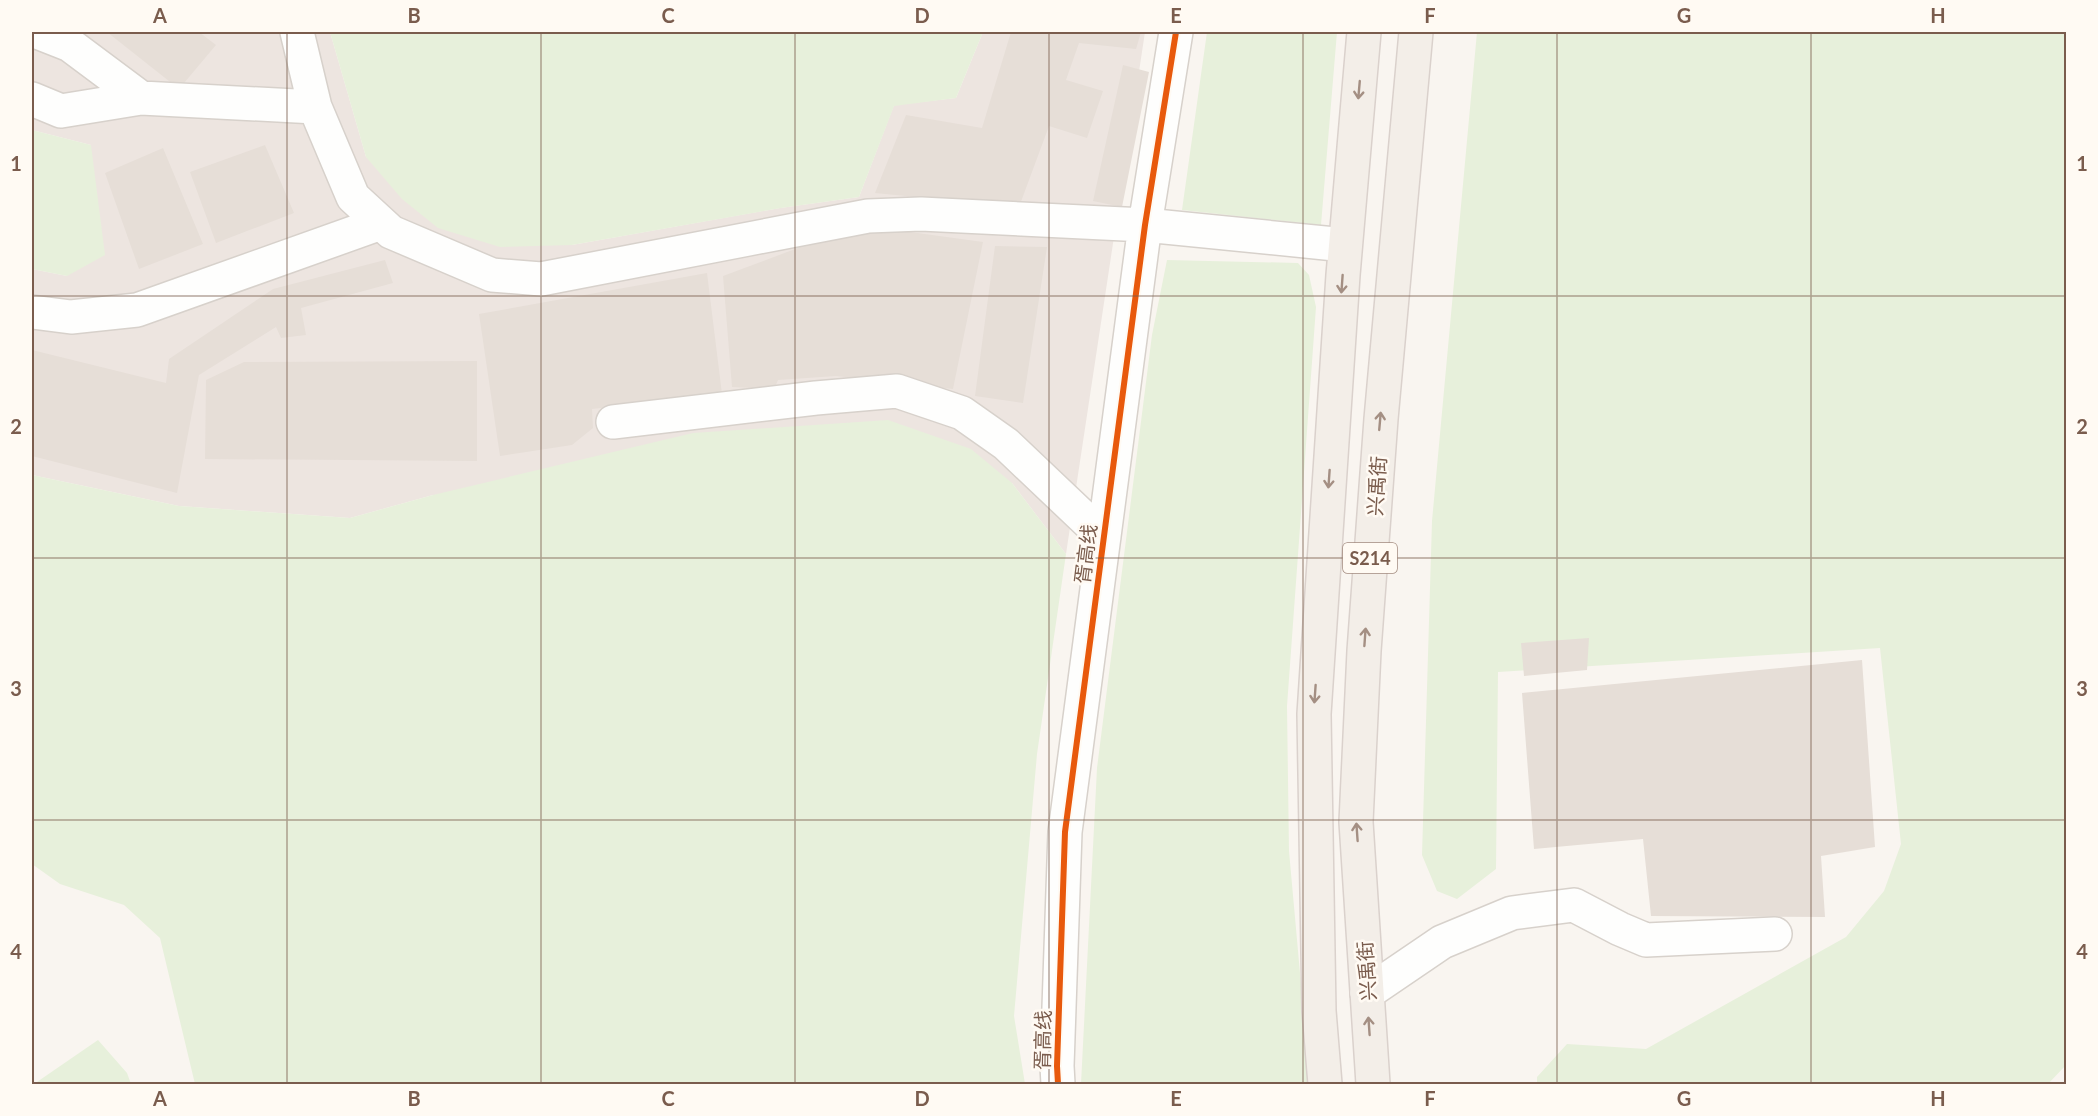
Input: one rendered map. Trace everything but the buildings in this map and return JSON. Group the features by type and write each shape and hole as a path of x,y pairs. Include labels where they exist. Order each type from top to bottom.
{"main road":[{"name":"S214","path":"1325,1084 1318,1011 1314,714 1345,245 1364,32"},
{"name":"兴禹街","path":"1373,1084 1356,822 1363,662 1381,419 1416,32"}],"street":[{"path":"37,32 70,45 141,98"},
{"path":"270,32 304,63"},
{"path":"297,32 315,107 353,197 392,232 492,275 541,279 868,216 921,214 1145,225 1345,245"},
{"name":"胥高线","path":"1058,1084 1056,1066 1065,832 1145,225 1176,32"},
{"path":"32,99 61,111 141,98 315,107"},
{"path":"32,312 72,317 137,310 381,223"},
{"path":"613,422 816,398 897,391 962,413 997,438 1104,537"},
{"path":"1367,993 1442,942 1512,913 1574,905 1646,940 1774,934"}],"shaded area":[{"path":"32,32 330,32 366,157 572,245 780,208 859,197 894,105 956,98 983,32 1145,32 1066,554 1012,483 433,495 350,518 179,506 32,475 32,269 67,276 91,145 32,130"}],"green space":[{"path":"330,32 983,32 956,98 894,106 859,197 781,208 572,245 500,247 438,228 402,199 366,157"},
{"path":"1207,32 1337,32 1321,225 1182,210"},
{"path":"1477,32 2066,32 2066,1065 2048,1084 1537,1084 1537,1077 1567,1044 1646,1049 1846,937 1884,891 1901,844 1880,648 1498,672 1496,869 1457,899 1437,891 1422,855 1432,521"},
{"path":"32,130 91,145 105,255 67,276 32,269"},
{"path":"1167,260 1298,263 1309,275 1316,307 1287,706 1289,851 1310,1084 1081,1084 1097,768 1152,335"},
{"path":"888,420 971,449 1012,483 1066,554 1037,754 1014,1016 1025,1084 195,1084 160,938 124,905 60,884 32,864 32,475 179,506 350,518 433,495 693,433"},
{"path":"98,1040 127,1073 131,1084 34,1084"}],"cycle path":[{"path":"1058,1084 1065,832 1145,225 1176,32"}]}
